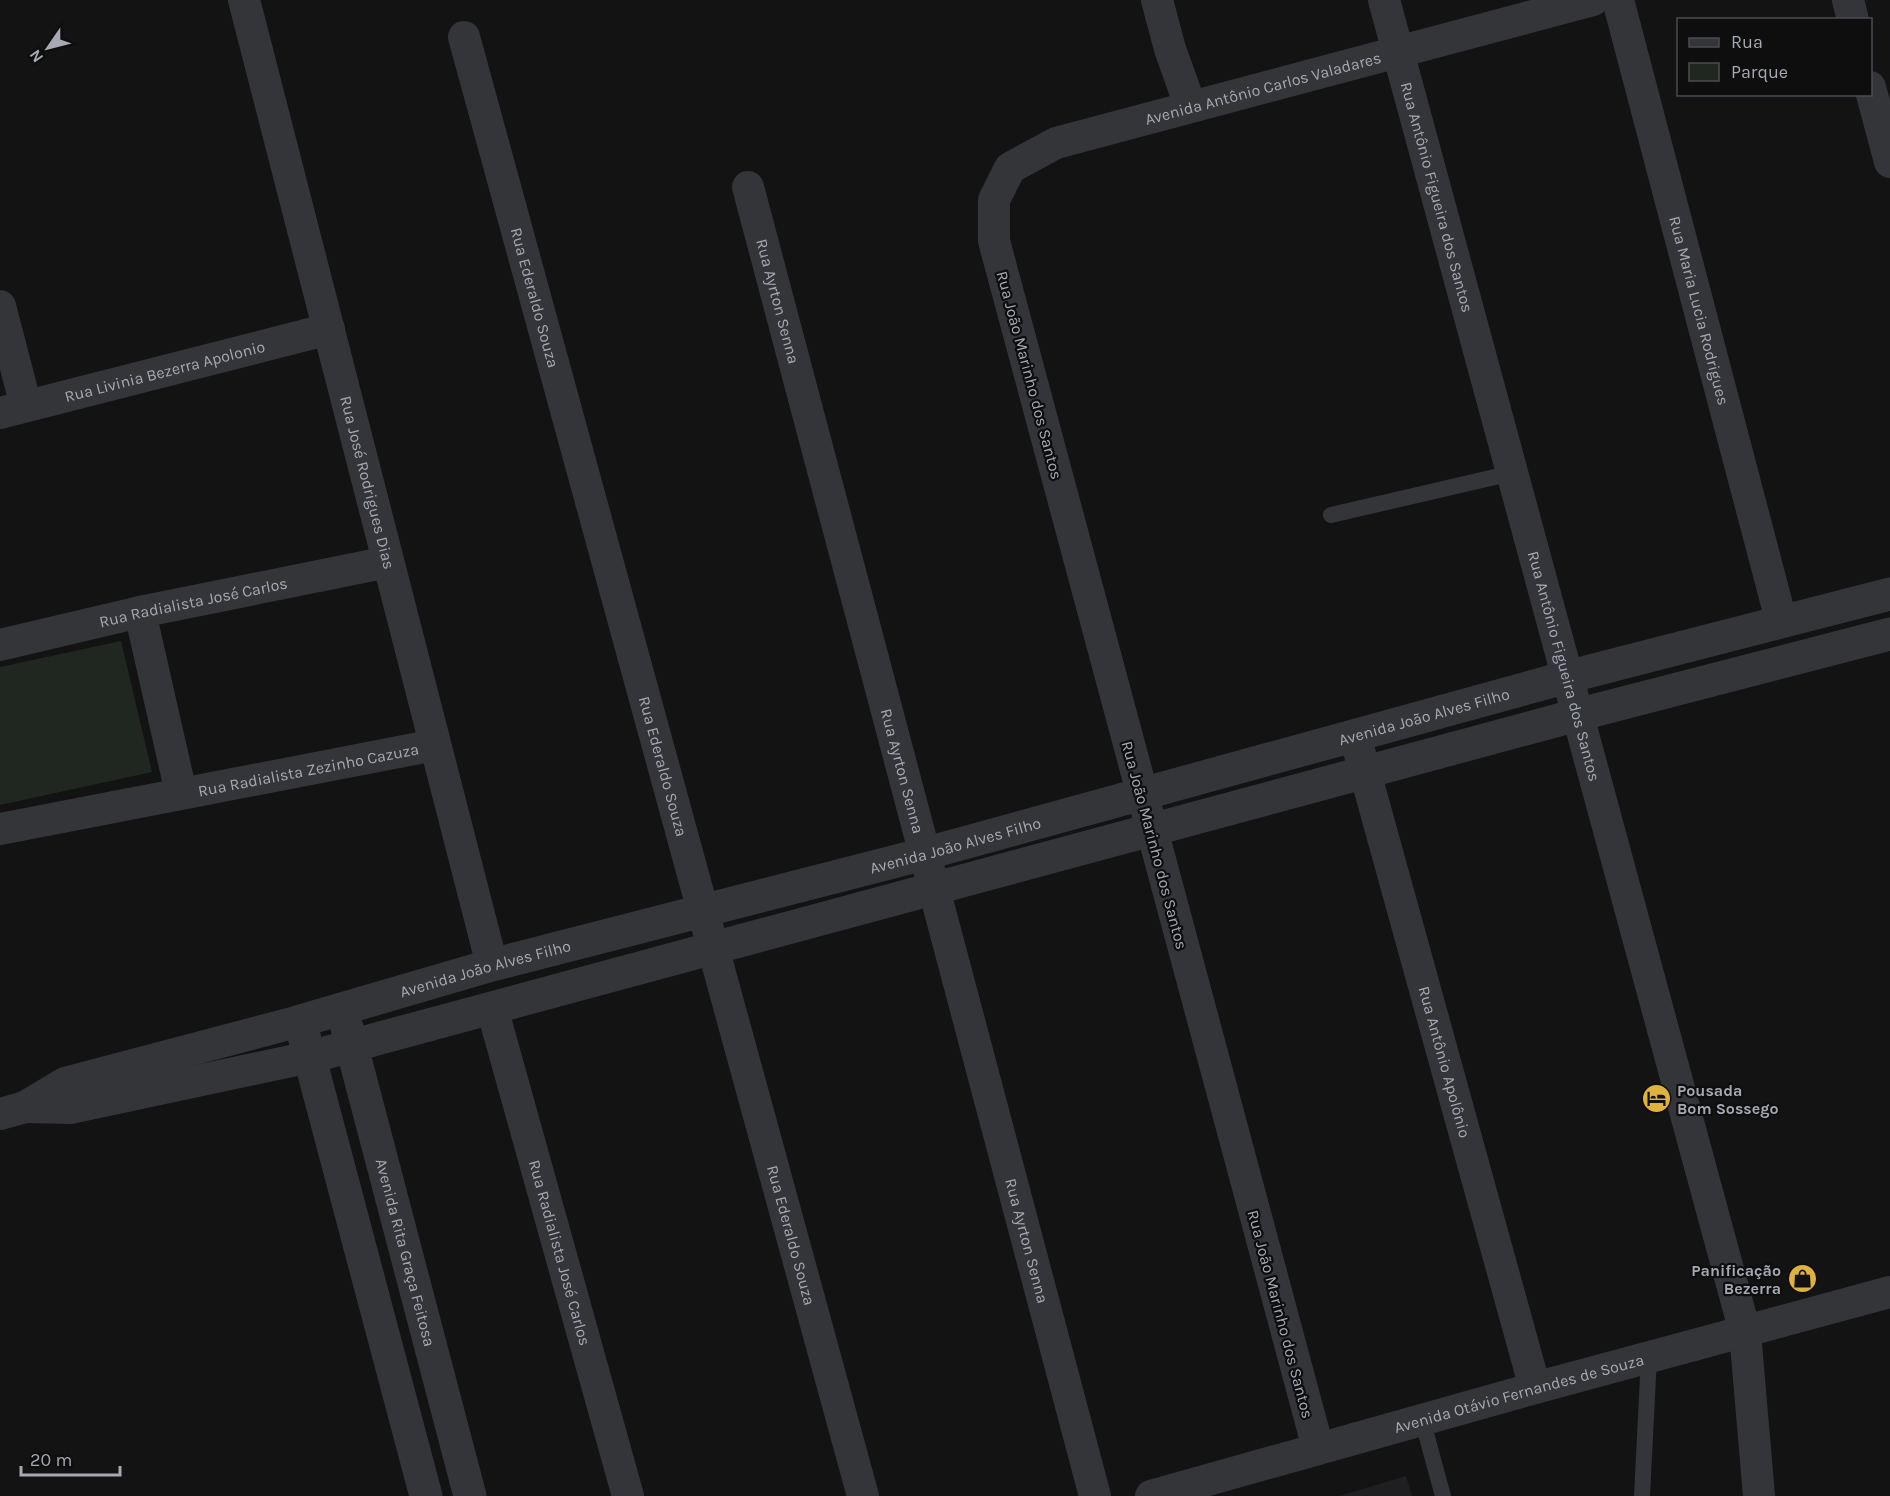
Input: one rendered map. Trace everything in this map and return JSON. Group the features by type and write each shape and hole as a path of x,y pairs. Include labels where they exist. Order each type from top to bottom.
{"street":[{"name":"Rua José Rodrigues Dias","path":"244,0 492,965"},
{"path":"1138,0 1170,49"},
{"path":"1157,0 1170,49 1191,105"},
{"name":"Rua Antônio Figueira dos Santos","path":"1384,0 1745,1332 1758,1496"},
{"name":"Avenida Antônio Carlos Valadares","path":"994,241 994,200 1010,168 1056,143 1191,105 1593,0"},
{"name":"Rua Maria Lucia Rodrigues","path":"1618,0 1781,621"},
{"path":"1848,0 1852,18"},
{"name":"Rua Ederaldo Souza","path":"464,37 863,1496"},
{"path":"1872,94 1890,162"},
{"name":"Rua Ayrton Senna","path":"748,187 1095,1496"},
{"name":"Rua João Marinho dos Santos","path":"994,241 1150,831 1318,1448"},
{"path":"0,306 13,409"},
{"name":"Rua Livinia Bezerra Apolonio","path":"13,409 328,328"},
{"name":"Rua Radialista José Carlos","path":"0,645 140,612 388,562"},
{"name":"Avenida João Alves Filho","path":"13,1110 65,1083 300,1021 492,965 924,854 1567,677 1781,621 1889,598"},
{"path":"140,612 181,793"},
{"name":"Avenida João Alves Filho","path":"13,1110 70,1108 352,1047 1577,715 1890,634"},
{"name":"Rua Antônio Apolônio","path":"1355,736 1535,1388"},
{"name":"Rua Radialista Zezinho Cazuza","path":"0,829 435,745"},
{"name":"Rua Radialista José Carlos","path":"492,1008 628,1496"},
{"name":"Avenida Rita Graça Feitosa","path":"342,1009 470,1496"},
{"path":"300,1021 426,1496"},
{"name":"Avenida Otávio Fernandes de Souza","path":"1151,1496 1422,1419 1890,1292"}],"lane":[{"path":"1331,515 1512,473"},
{"path":"1642,1496 1649,1357"},
{"path":"1422,1419 1443,1496"}],"shaded area":[{"path":"1406,1476 1412,1496 1339,1496"}],"green space":[{"path":"121,641 152,772 0,805 0,667"}],"place":[{"name":"Pousada Bom Sossego","path":"1656,1099"},
{"name":"Panificação Bezerra","path":"1802,1279"}]}
